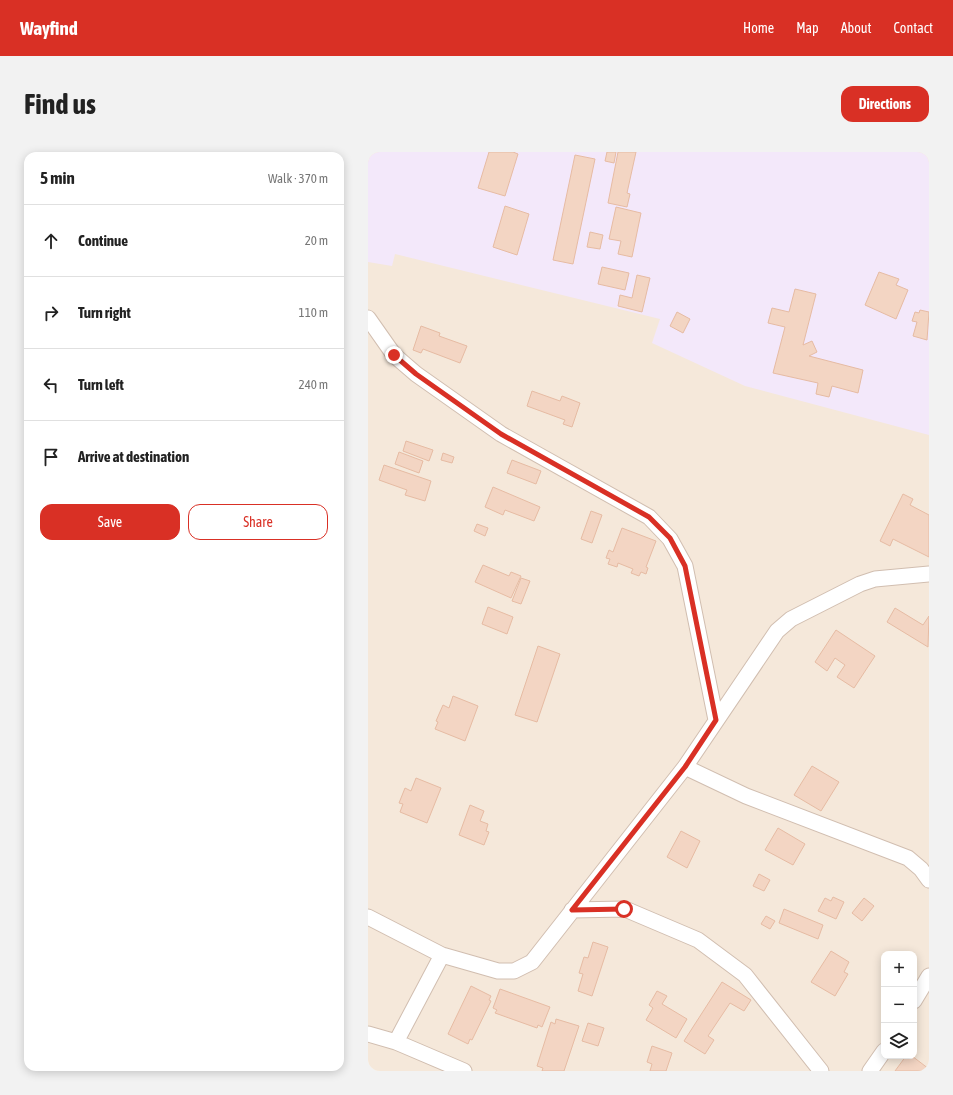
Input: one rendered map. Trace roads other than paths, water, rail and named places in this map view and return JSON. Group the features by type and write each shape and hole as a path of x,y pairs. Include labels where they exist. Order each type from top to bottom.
{"street":[{"path":"368,318 394,355 416,374 501,434 649,517 670,538 685,566 716,720"},
{"path":"368,917 442,954 498,971 514,970 532,962 685,767 764,648 777,631 791,619 860,584 875,579 929,574"},
{"path":"685,767 746,796 908,858 921,869 929,880"},
{"path":"572,910 624,909 698,940 745,975 821,1071"},
{"path":"396,1042 442,954"},
{"path":"917,996 929,976"},
{"path":"368,1034 396,1042 464,1071"},
{"path":"870,1071 881,1055"}]}
